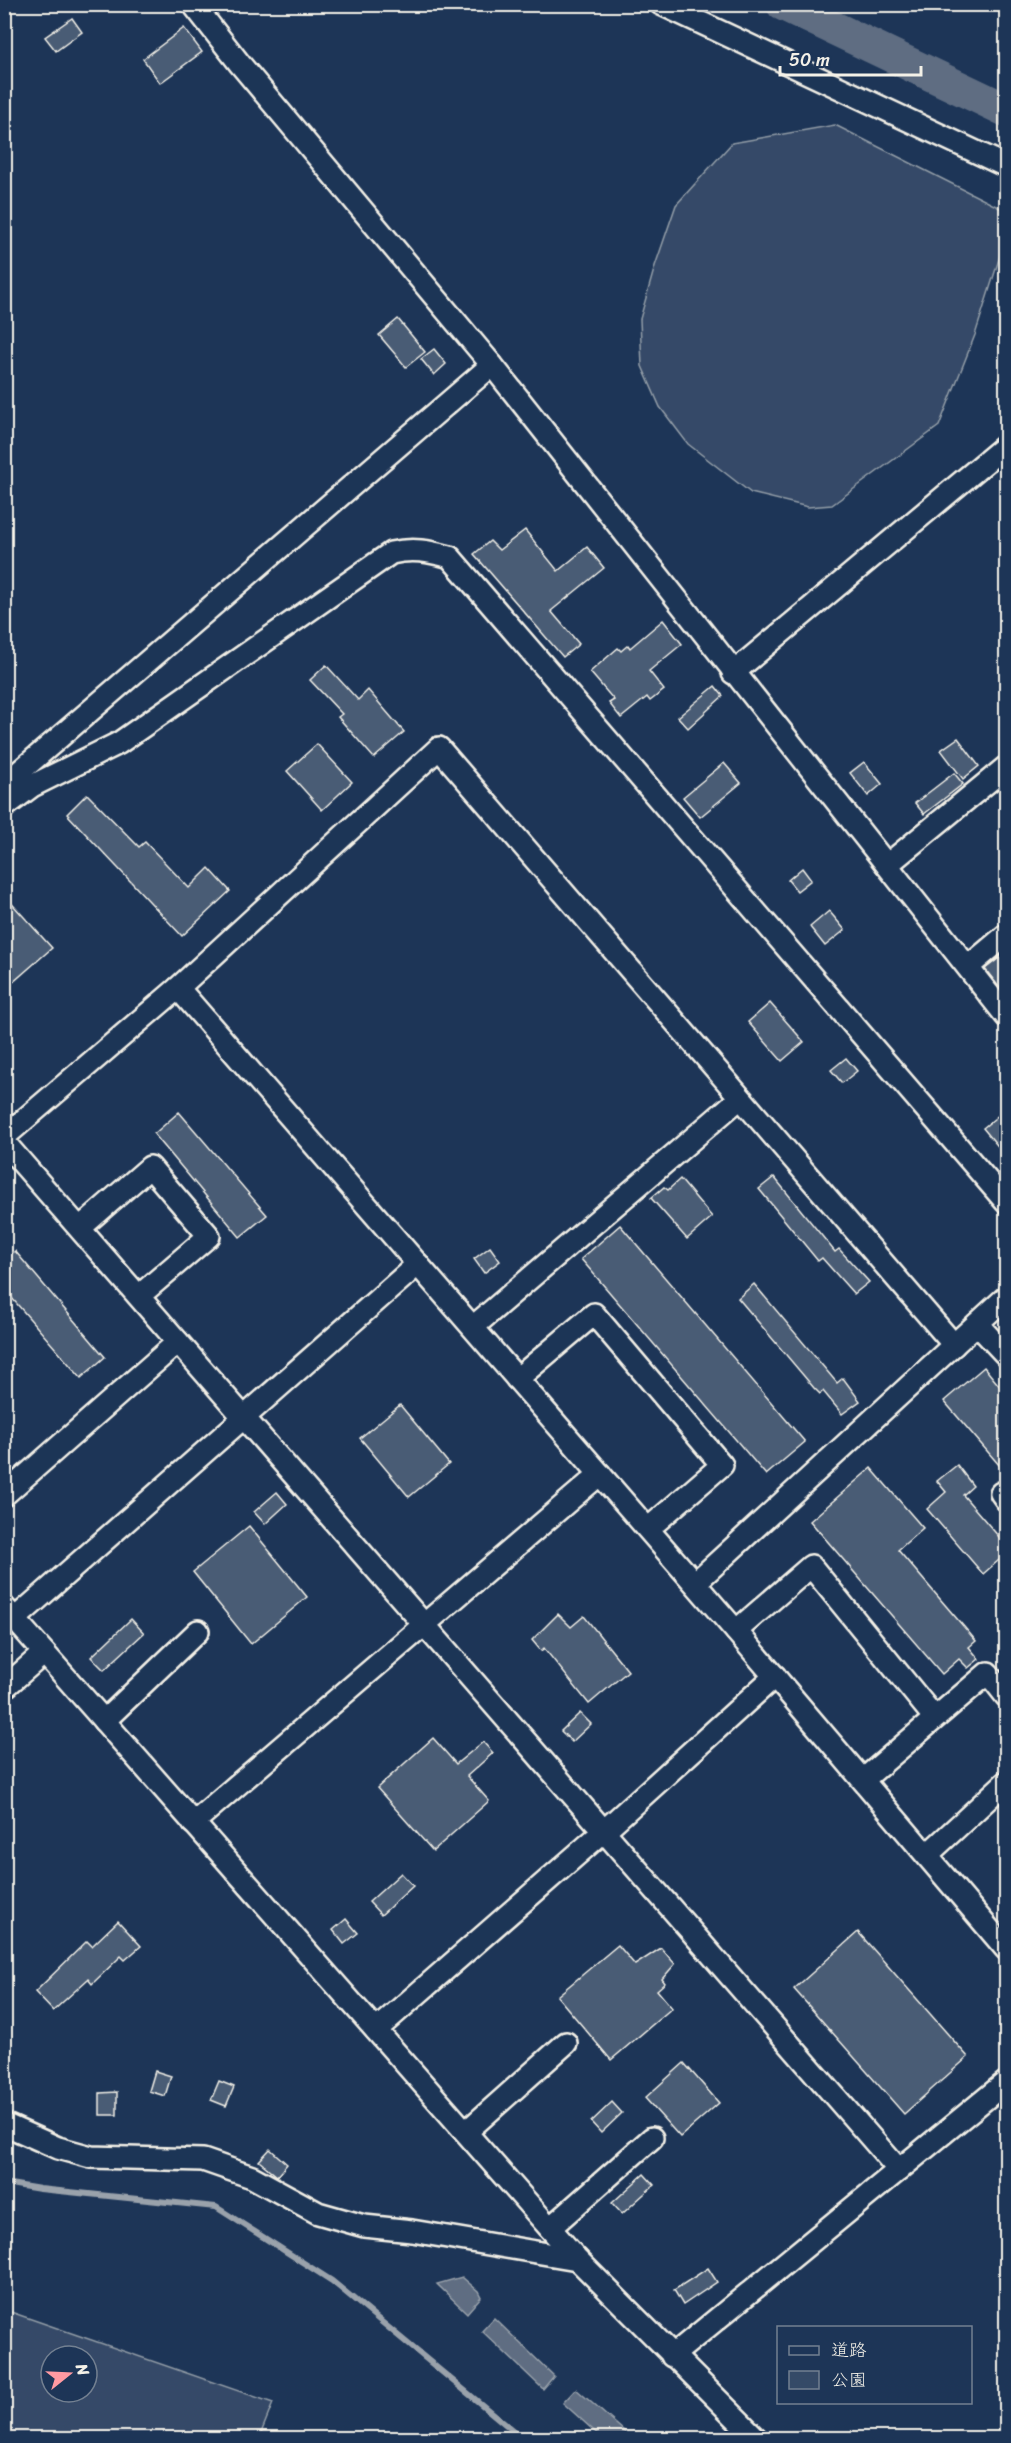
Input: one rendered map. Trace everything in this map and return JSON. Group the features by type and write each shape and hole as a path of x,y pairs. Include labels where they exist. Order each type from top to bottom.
{"street":[{"path":"194,4 240,64 492,365 1006,1016"},
{"path":"661,4 1006,166"},
{"path":"4,785 492,365"},
{"path":"734,673 1006,445"},
{"path":"4,807 32,786 119,743 391,553 408,549 428,550 450,557 1006,1202"},
{"path":"4,1137 178,988 439,748 954,1345"},
{"path":"888,865 1006,767"},
{"path":"968,967 1006,935"},
{"path":"178,988 648,1528 1006,1949"},
{"path":"473,1327 740,1099"},
{"path":"4,1142 899,2170"},
{"path":"80,1228 150,1167 209,1236 139,1296"},
{"path":"418,1264 244,1417 10,1613 550,2228 672,2356 756,2439"},
{"path":"695,1583 1006,1297"},
{"path":"517,1379 594,1314 722,1465 648,1528"},
{"path":"977,1324 1006,1355"},
{"path":"4,1495 178,1342"},
{"path":"193,1823 600,1474"},
{"path":"736,1631 811,1566 934,1718"},
{"path":"104,1721 198,1631"},
{"path":"4,1688 44,1653"},
{"path":"863,1780 988,1673 1006,1696"},
{"path":"376,2030 604,1831 775,1676"},
{"path":"927,1855 1006,1782"},
{"path":"466,2132 566,2043"},
{"path":"672,2356 1006,2082"},
{"path":"4,2124 58,2148 91,2157 203,2160 252,2177 318,2213 364,2226 412,2230 578,2259"},
{"path":"550,2228 652,2138"}],"green space":[{"path":"835,125 1006,211 1006,237 975,335 939,426 832,505 808,507 751,493 688,444 660,407 642,366 640,319 676,205 732,143"},
{"path":"5,2310 273,2403 259,2438 5,2438"}],"shaded area":[{"path":"462,2277 478,2291 481,2297 467,2313 437,2284"},
{"path":"494,2318 554,2376 543,2389 482,2331"},
{"path":"576,2389 632,2438 602,2438 563,2403"}],"building":[{"path":"72,18 82,32 56,51 45,37"},
{"path":"184,28 202,52 160,83 143,59"},
{"path":"398,319 425,352 406,367 379,335"},
{"path":"434,349 446,364 434,375 421,359"},
{"path":"525,530 558,571 587,547 604,568 551,611 579,644 563,657 474,554 490,541 499,550"},
{"path":"663,620 682,644 649,671 664,690 650,701 647,697 621,718 609,703 614,700 590,672 618,648 621,651 628,645 630,648"},
{"path":"326,665 358,700 368,690 404,732 374,758 338,717 342,714 310,680"},
{"path":"715,686 723,696 688,728 678,717"},
{"path":"958,738 979,766 963,779 941,750"},
{"path":"317,744 352,782 322,810 287,771"},
{"path":"864,762 882,784 868,796 850,773"},
{"path":"724,763 741,783 700,817 683,797"},
{"path":"954,773 963,784 924,814 915,803"},
{"path":"87,794 139,847 145,842 189,888 209,868 230,891 182,936 67,814"},
{"path":"802,868 811,880 797,891 788,880"},
{"path":"4,895 52,948 4,990"},
{"path":"829,911 845,930 825,946 810,927"},
{"path":"1006,953 1006,996 985,969"},
{"path":"770,1003 804,1042 782,1061 748,1022"},
{"path":"846,1058 857,1071 842,1083 831,1070"},
{"path":"1006,1109 1006,1156 983,1128"},
{"path":"179,1112 267,1215 240,1237 154,1134"},
{"path":"774,1177 835,1252 839,1249 869,1282 854,1294 822,1258 818,1261 759,1189"},
{"path":"680,1179 712,1217 687,1239 651,1198 664,1187 668,1190"},
{"path":"620,1225 805,1442 766,1475 581,1259"},
{"path":"490,1247 500,1261 484,1273 474,1259"},
{"path":"15,1251 105,1357 81,1378 4,1289 4,1260"},
{"path":"754,1284 837,1383 843,1378 860,1401 842,1414 823,1391 820,1394 814,1388 738,1298"},
{"path":"984,1367 1006,1394 1006,1473 944,1401"},
{"path":"400,1405 449,1464 409,1497 360,1438"},
{"path":"957,1465 973,1486 963,1495 1006,1545 1006,1554 983,1574 927,1509 946,1492 937,1481"},
{"path":"871,1468 923,1528 898,1550 976,1641 969,1647 979,1659 968,1668 959,1659 942,1674 810,1521"},
{"path":"277,1492 287,1504 265,1524 254,1512"},
{"path":"249,1526 307,1597 251,1644 193,1572"},
{"path":"558,1614 571,1627 584,1616 628,1671 589,1704 544,1648 541,1651 532,1640"},
{"path":"131,1619 144,1633 104,1670 91,1657"},
{"path":"580,1713 591,1724 572,1742 561,1731"},
{"path":"433,1738 456,1764 483,1742 493,1753 467,1776 489,1801 433,1851 377,1788"},
{"path":"401,1873 413,1886 381,1915 369,1902"},
{"path":"346,1919 358,1933 344,1944 333,1930"},
{"path":"118,1921 141,1946 125,1960 121,1956 92,1984 88,1979 53,2011 35,1992 87,1941 92,1946"},
{"path":"858,1932 968,2057 904,2114 794,1989"},
{"path":"618,1945 635,1965 661,1948 675,1964 662,1979 665,1983 657,1990 672,2008 611,2060 557,1996"},
{"path":"684,2063 719,2103 680,2137 645,2098"},
{"path":"155,2071 171,2076 165,2096 149,2091"},
{"path":"219,2081 234,2087 226,2106 211,2100"},
{"path":"117,2092 117,2115 100,2115 100,2093"},
{"path":"612,2102 622,2113 601,2133 591,2122"},
{"path":"270,2149 287,2164 277,2176 259,2161"},
{"path":"644,2174 654,2185 622,2214 612,2203"},
{"path":"708,2268 717,2282 683,2305 674,2290"}],"waterway":[{"path":"783,4 1006,110"},
{"path":"4,2183 40,2189 216,2207 332,2281 522,2438"}]}
